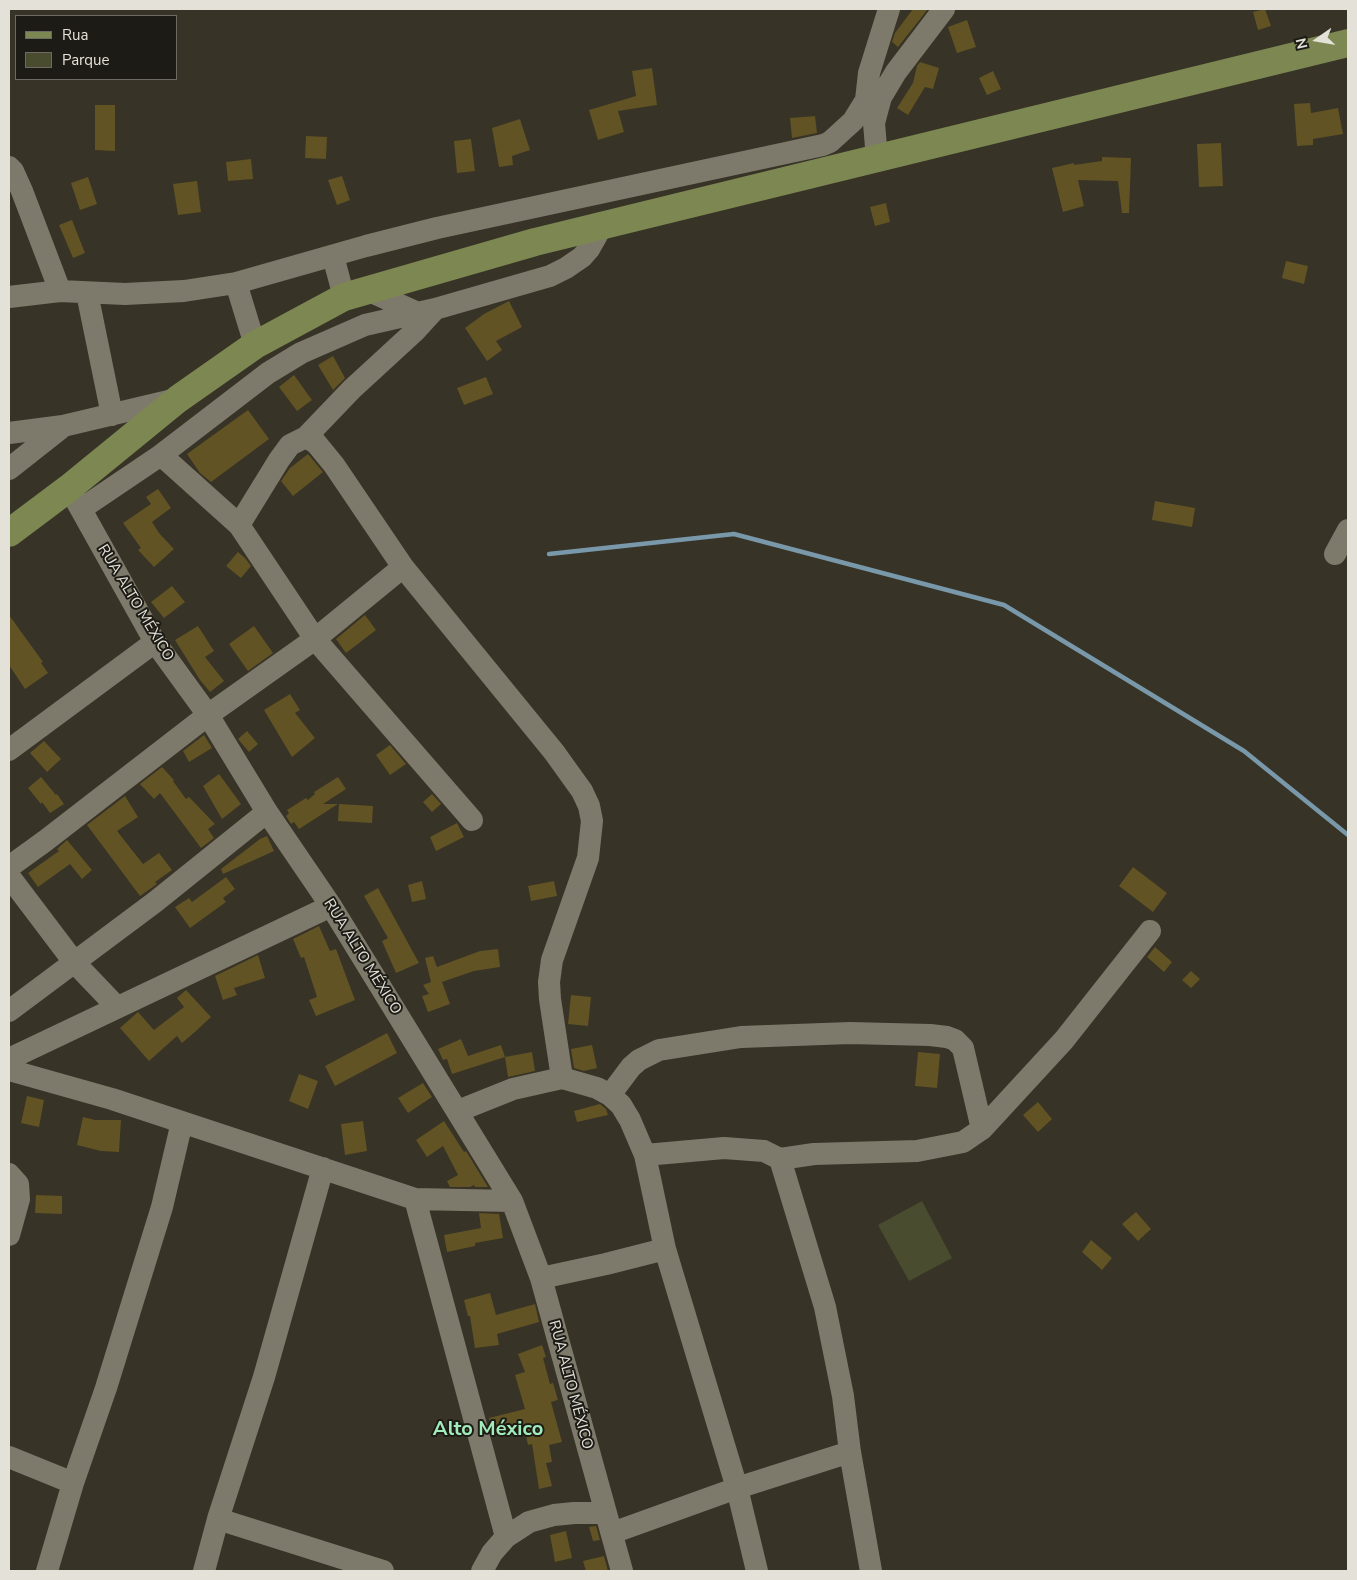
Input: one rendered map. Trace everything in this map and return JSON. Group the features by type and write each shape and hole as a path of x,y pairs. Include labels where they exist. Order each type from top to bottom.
{"main road":[{"path":"9,533 75,498 178,399 255,345 334,301 560,236 1348,44"}],"street":[{"path":"9,297 60,291 124,294 184,291 236,283 437,228 660,181 830,142 853,121 866,100 869,73 889,9"},
{"path":"874,123 881,97 892,78 944,9"},
{"path":"866,100 874,123 877,158"},
{"path":"9,167 13,171 22,190 60,291"},
{"path":"660,181 664,211"},
{"path":"552,204 560,236"},
{"path":"75,498 161,455 268,373 301,353 365,325 426,311 550,276 582,257 589,249 602,226"},
{"path":"333,256 356,294 426,311"},
{"path":"236,283 255,345"},
{"path":"87,293 112,415"},
{"path":"239,525 290,445 306,437 352,389 414,332 426,311"},
{"path":"9,433 63,426 178,399"},
{"path":"9,469 63,426"},
{"path":"306,437 324,452 403,567 554,752 582,791 589,806 592,821 588,858 552,960 550,999 562,1078"},
{"path":"161,455 239,525 315,639 472,820"},
{"name":"RUA ALTO MÉXICO","path":"75,498 155,642 208,715 267,812 330,906 512,1201 541,1278 622,1571"},
{"path":"1335,554 1348,530"},
{"path":"9,867 208,715 315,639 403,567"},
{"path":"9,750 155,642"},
{"path":"9,1011 155,902 267,812"},
{"path":"9,876 74,962 116,1006"},
{"path":"9,1059 116,1006 330,906"},
{"path":"645,1154 724,1148 764,1152 780,1158 814,1154 917,1151 963,1142 982,1129 1064,1040 1150,931"},
{"path":"610,1095 631,1067 639,1060 659,1050 741,1037 850,1032 930,1035 956,1040 963,1048 982,1129"},
{"path":"9,1070 182,1122 416,1199 512,1201"},
{"path":"458,1111 512,1089 562,1078 597,1088 610,1095 621,1105 645,1154 665,1249 737,1488 757,1571"},
{"path":"47,1571 73,1483 106,1388 162,1207 182,1122"},
{"path":"780,1158 825,1307 844,1396 850,1452 871,1571"},
{"path":"204,1571 218,1519 264,1377 323,1168"},
{"path":"9,1174 18,1184 20,1199 9,1236"},
{"path":"416,1199 506,1537"},
{"path":"541,1278 665,1249"},
{"path":"482,1571 492,1553 506,1537 529,1522 554,1515 574,1513 609,1523 737,1488 850,1452"},
{"path":"9,1458 73,1483"},
{"path":"218,1519 340,1565 383,1571"}],"green space":[{"path":"922,1201 952,1258 909,1281 878,1225"}],"building":[{"path":"913,9 928,9 898,47 892,42 895,33"},
{"path":"1265,9 1271,26 1258,30 1253,12"},
{"path":"967,20 976,47 957,53 948,27"},
{"path":"920,62 939,68 933,89 925,87 908,115 897,108 913,83 917,66"},
{"path":"652,68 657,105 618,111 624,132 598,140 589,110 636,96 632,71"},
{"path":"993,71 1001,89 987,95 979,78"},
{"path":"1310,103 1311,113 1338,108 1343,134 1313,139 1313,145 1297,146 1294,104"},
{"path":"95,105 115,105 115,151 95,150"},
{"path":"815,116 817,133 792,138 790,118"},
{"path":"520,119 530,150 512,156 513,165 499,167 492,128"},
{"path":"306,136 327,137 326,159 305,158"},
{"path":"471,139 475,171 457,173 454,141"},
{"path":"1221,143 1223,186 1199,187 1197,144"},
{"path":"1102,157 1131,158 1129,213 1122,213 1118,181 1078,180 1084,206 1063,212 1052,168 1074,163 1074,165 1102,161"},
{"path":"251,159 253,179 228,181 226,162"},
{"path":"342,176 350,200 337,205 328,180"},
{"path":"88,177 97,204 80,210 71,183"},
{"path":"197,181 201,212 178,215 173,184"},
{"path":"886,203 890,222 875,226 870,207"},
{"path":"72,220 85,253 73,258 59,225"},
{"path":"1286,261 1308,266 1304,284 1282,278"},
{"path":"509,301 522,327 496,341 502,350 487,361 465,328 484,314"},
{"path":"333,356 345,378 333,390 318,365"},
{"path":"294,375 312,400 297,411 279,387"},
{"path":"486,377 493,394 464,405 457,388"},
{"path":"248,410 269,439 211,482 200,473 187,454"},
{"path":"308,454 323,472 293,496 281,481 290,468"},
{"path":"158,489 171,508 152,522 159,533 174,549 154,567 138,550 141,548 123,523 151,504 146,497"},
{"path":"1155,501 1195,508 1192,527 1152,520"},
{"path":"238,552 251,566 241,578 226,566"},
{"path":"172,586 185,602 164,618 151,602"},
{"path":"9,615 43,662 41,663 48,673 25,689 9,665"},
{"path":"365,615 376,630 346,653 336,639"},
{"path":"198,626 214,651 205,657 224,681 210,692 200,680 175,640"},
{"path":"254,626 273,653 248,671 229,644"},
{"path":"290,694 300,710 295,713 315,738 292,757 264,710"},
{"path":"247,731 258,744 249,752 238,739"},
{"path":"204,735 212,748 189,762 183,751"},
{"path":"44,741 61,759 47,772 30,753"},
{"path":"390,745 406,764 390,775 376,755"},
{"path":"162,767 174,780 186,799 189,797 215,824 208,829 214,838 201,848 160,793 154,799 140,784"},
{"path":"219,774 241,804 222,819 203,786"},
{"path":"41,777 64,804 50,813 28,788"},
{"path":"338,777 346,789 323,804 338,804 299,829 294,822 291,824 286,816 289,813 287,810 306,798 308,800 315,794 314,792"},
{"path":"432,794 441,804 432,812 423,802"},
{"path":"125,796 138,817 117,831 143,864 159,853 172,870 140,896 87,825"},
{"path":"339,804 373,806 372,823 338,821"},
{"path":"457,823 464,837 436,851 430,837"},
{"path":"267,836 274,851 223,874 221,869 260,839"},
{"path":"67,840 92,870 82,879 70,864 38,887 28,873 59,851 57,849"},
{"path":"1133,867 1167,893 1153,912 1119,886"},
{"path":"226,877 235,889 223,898 226,902 190,928 175,907 189,898 192,902"},
{"path":"422,881 426,899 412,902 408,885"},
{"path":"554,881 557,896 531,901 528,886"},
{"path":"378,888 419,963 396,973 382,941 388,938 364,896"},
{"path":"319,926 330,951 336,949 355,1000 316,1016 309,1000 317,997 304,957 301,958 293,939"},
{"path":"1155,947 1172,962 1164,972 1147,957"},
{"path":"498,949 500,967 474,971 442,982 450,1004 428,1012 422,996 429,994 423,985 431,982 425,958 433,956 437,967 480,951"},
{"path":"258,955 265,978 234,988 237,995 223,1000 215,976"},
{"path":"1191,971 1200,979 1191,988 1182,980"},
{"path":"186,990 211,1017 182,1043 177,1036 149,1061 120,1028 138,1012 154,1030 184,1007 177,998"},
{"path":"571,995 591,997 588,1026 568,1024"},
{"path":"387,1033 397,1053 335,1086 325,1066"},
{"path":"461,1039 468,1056 501,1045 505,1057 452,1074 447,1059 443,1060 438,1049"},
{"path":"592,1045 597,1068 584,1071 574,1068 571,1049"},
{"path":"532,1052 535,1071 508,1077 505,1057"},
{"path":"918,1052 940,1054 937,1088 915,1086"},
{"path":"299,1074 318,1081 308,1109 289,1101"},
{"path":"423,1083 432,1097 408,1113 398,1098"},
{"path":"27,1096 44,1100 39,1127 21,1123"},
{"path":"1038,1102 1052,1119 1038,1132 1023,1115"},
{"path":"600,1104 606,1109 608,1115 577,1122 574,1111"},
{"path":"83,1117 95,1120 121,1120 119,1152 101,1151 77,1145"},
{"path":"363,1121 367,1151 345,1155 341,1124"},
{"path":"444,1121 464,1152 466,1151 488,1187 475,1187 474,1185 470,1187 450,1187 447,1181 458,1175 443,1146 427,1157 416,1140"},
{"path":"36,1195 62,1196 62,1214 35,1213"},
{"path":"1136,1212 1151,1229 1138,1241 1122,1224"},
{"path":"479,1213 499,1214 503,1238 475,1243 475,1246 447,1252 444,1235 481,1228"},
{"path":"1091,1240 1112,1258 1102,1270 1082,1252"},
{"path":"490,1293 496,1315 535,1304 539,1322 497,1334 499,1345 475,1348 470,1316 468,1316 464,1300"},
{"path":"542,1345 546,1357 543,1358 550,1384 553,1383 558,1400 551,1402 562,1442 549,1445 552,1462 546,1463 552,1486 539,1489 532,1444 528,1445 524,1427 505,1431 504,1427 492,1430 489,1418 525,1409 515,1375 525,1372 518,1354"},
{"path":"596,1526 600,1540 593,1541 589,1527"},
{"path":"566,1531 572,1558 555,1562 550,1535"},
{"path":"604,1556 608,1571 586,1571 583,1561"}],"waterway":[{"path":"549,554 734,534 1004,605 1244,751 1348,835"}],"district":[{"name":"Alto México","path":"488,1430"}]}
